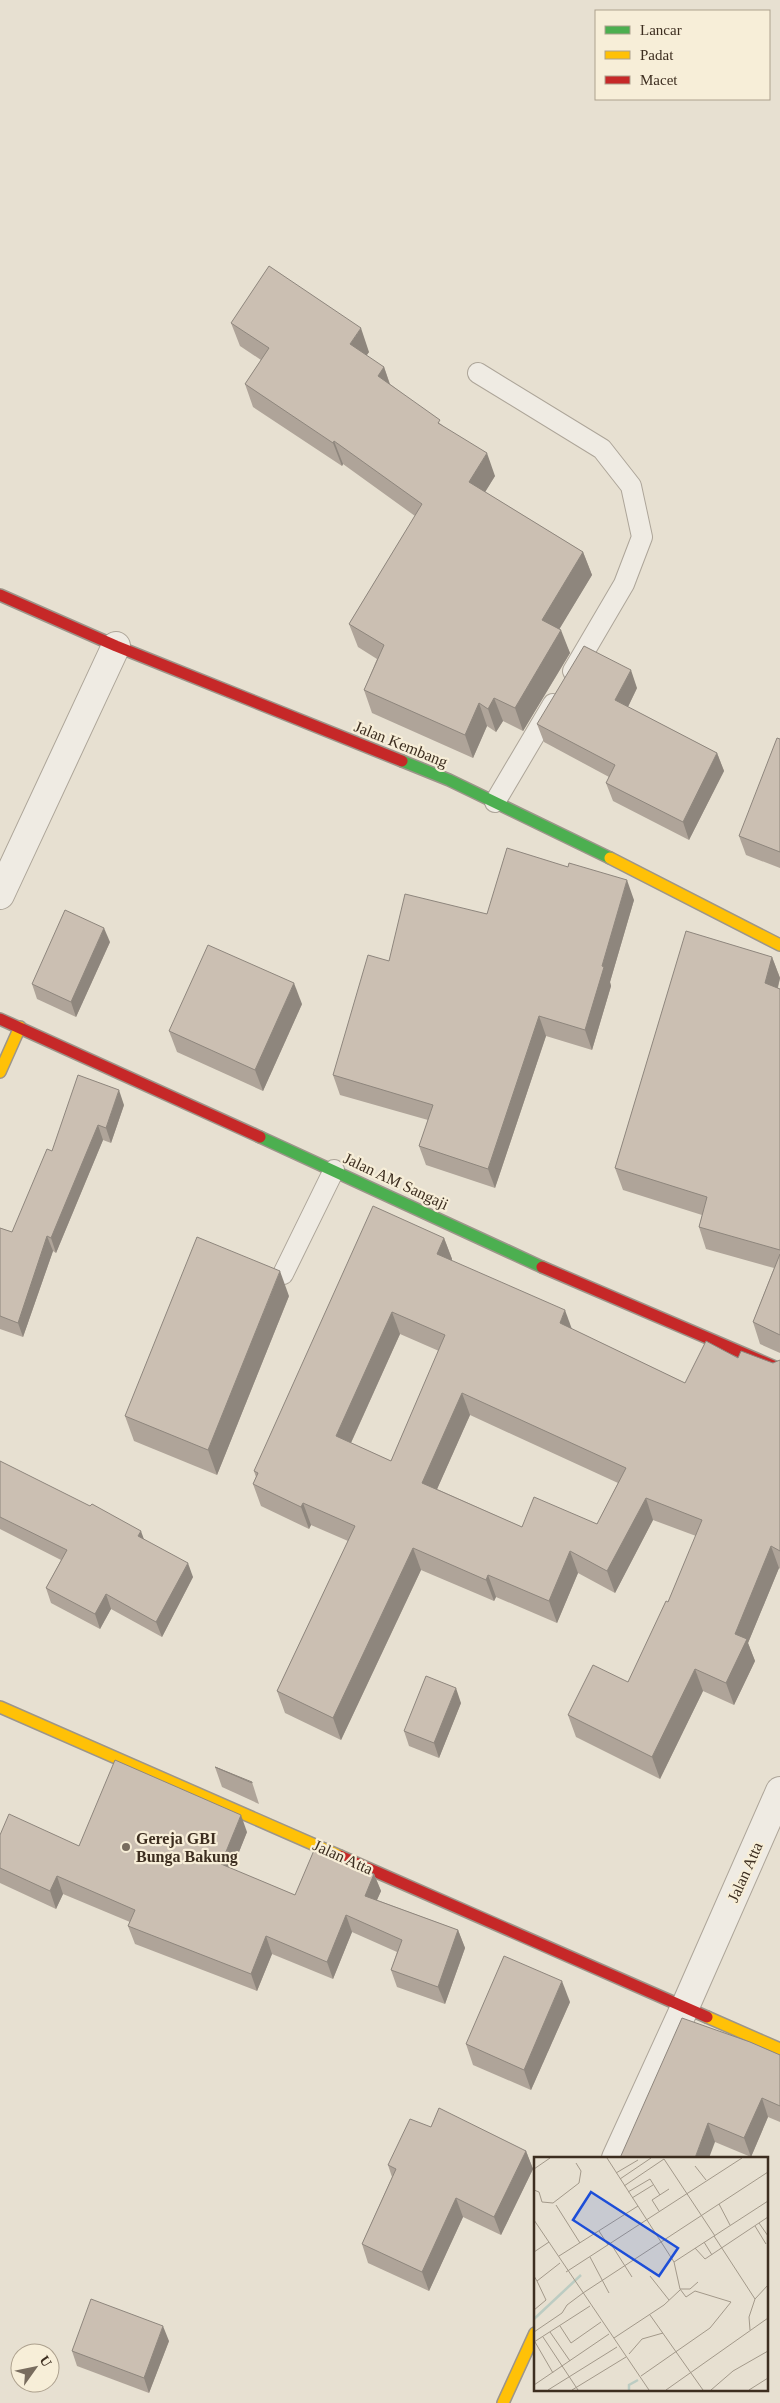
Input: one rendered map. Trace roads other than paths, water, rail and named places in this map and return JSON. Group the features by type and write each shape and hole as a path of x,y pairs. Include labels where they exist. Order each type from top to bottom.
{"main road":[{"name":"Jalan Kembang","path":"0,595 116,646 449,780 780,945"},
{"name":"Jalan AM Sangaji","path":"0,1019 580,1284 780,1369"},
{"path":"0,1072 20,1027"},
{"name":"Jalan Atta","path":"0,1707 780,2049"},
{"path":"503,2403 534,2335"}],"street":[{"path":"0,895 116,646"},
{"name":"Jalan Atta","path":"616,2157 780,1791"}],"lane":[{"path":"478,373 602,449 631,486 642,537 624,584 495,802"},
{"path":"283,1274 334,1170"}],"place":[{"name":"Gereja GBI Bunga Bakung","path":"126,1847"}]}
